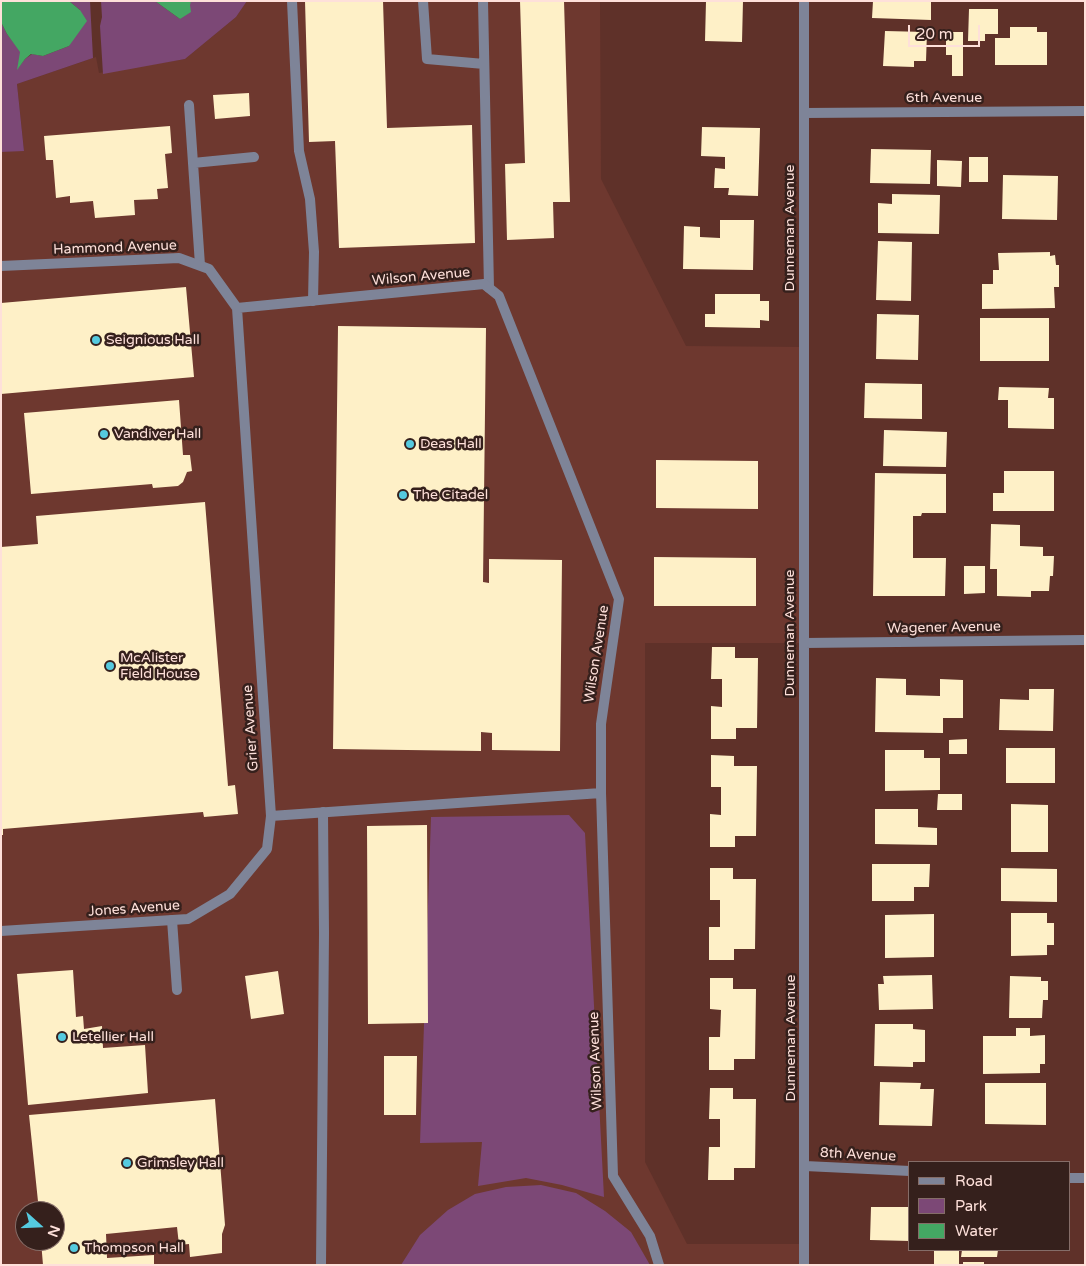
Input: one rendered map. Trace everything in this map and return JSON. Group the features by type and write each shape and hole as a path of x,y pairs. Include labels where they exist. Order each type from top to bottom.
{"street":[{"path":"292,1 299,151 310,199 314,252 312,301"},
{"path":"424,1 427,59 484,64"},
{"path":"483,1 489,288"},
{"name":"Dunneman Avenue","path":"804,1 804,1265"},
{"path":"189,105 200,265"},
{"name":"6th Avenue","path":"804,113 1085,111"},
{"path":"194,163 254,156"},
{"name":"Hammond Avenue","path":"1,266 179,258 209,269 237,308"},
{"name":"Wilson Avenue","path":"237,308 484,284 499,296 619,599 600,724 613,1176 650,1236 659,1265"},
{"name":"Grier Avenue","path":"237,308 271,816"},
{"name":"Wagener Avenue","path":"804,643 1085,640"},
{"path":"271,816 601,793"},
{"path":"321,1265 324,943 323,812"},
{"name":"Jones Avenue","path":"1,931 188,919 230,894 267,849 271,816"},
{"path":"172,920 178,990"},
{"name":"8th Avenue","path":"805,1166 908,1171"},
{"path":"1071,1178 1085,1178"}],"shaded area":[{"name":"The Citadel","path":"247,1 600,1 601,179 686,346 804,347 804,643 645,643 645,1162 687,1244 804,1244 804,1265 1,1265 1,152 24,150 17,84 96,57 99,73 185,59 236,17"}],"green space":[{"path":"69,1 90,1 93,58 17,84 24,151 1,152 1,22 7,34 21,52 18,68 32,54 43,56 69,46 80,10"},
{"path":"101,1 155,1 180,19 191,1 247,1 236,17 185,59 103,74 100,26 102,17"},
{"path":"569,815 585,833 604,1197 562,1185 526,1178 478,1186 482,1142 420,1143 431,817"},
{"path":"541,1185 576,1193 605,1211 631,1232 650,1265 401,1265 420,1235 448,1210 475,1194 506,1187"}],"water":[{"path":"2,1 69,1 80,10 87,21 69,46 43,56 31,54 17,70 20,52 1,22"},
{"path":"155,1 191,1 191,12 180,19"}],"building":[{"path":"305,1 383,1 387,128 472,125 475,243 339,248 335,141 309,142"},
{"path":"520,1 564,1 570,202 553,202 554,238 507,240 505,164 525,163"},
{"path":"706,1 743,1 742,42 705,41"},
{"path":"873,1 931,1 931,20 872,18"},
{"path":"969,9 998,9 998,34 985,34 985,41 968,41"},
{"path":"1010,27 1037,27 1037,32 1047,32 1047,65 995,65 995,38 1010,38"},
{"path":"885,31 927,32 926,61 914,61 914,67 883,66"},
{"path":"946,32 963,32 963,76 952,76 952,55 946,55"},
{"path":"249,93 250,116 215,119 213,95"},
{"path":"170,126 172,153 165,154 168,188 157,189 158,199 134,200 135,215 95,218 93,201 70,203 70,196 56,198 53,160 46,160 44,136"},
{"path":"702,127 760,128 758,196 728,195 729,188 714,188 715,168 725,169 725,157 701,156"},
{"path":"871,149 931,150 930,184 870,183"},
{"path":"969,157 988,157 988,182 969,182"},
{"path":"937,160 962,161 961,187 937,186"},
{"path":"1003,175 1058,176 1057,220 1002,219"},
{"path":"892,194 940,195 939,234 878,233 878,203 892,204"},
{"path":"720,220 754,220 753,270 683,269 684,226 700,227 700,237 720,238"},
{"path":"878,241 912,242 911,301 876,300"},
{"path":"1050,252 1050,256 1055,255 1056,265 1059,265 1059,287 1054,287 1055,308 982,309 982,284 993,284 993,270 999,270 998,253"},
{"name":"Seignious Hall","path":"186,287 194,377 1,394 1,303"},
{"path":"715,294 760,294 760,301 769,301 769,321 760,320 760,328 705,327 705,314 715,314"},
{"path":"877,314 919,315 918,360 876,359"},
{"path":"980,318 1049,318 1049,361 980,361"},
{"name":"Deas Hall","path":"338,326 486,328 483,582 489,583 489,559 562,560 560,751 492,750 492,733 481,732 481,751 333,749"},
{"path":"865,383 922,384 922,419 864,418"},
{"path":"999,387 1049,388 1048,398 1054,398 1054,429 1008,428 1008,400 998,400"},
{"name":"Vandiver Hall","path":"179,400 183,455 190,455 192,471 187,472 183,482 178,486 153,488 152,484 31,494 24,413"},
{"path":"884,430 947,432 946,467 883,466"},
{"path":"656,460 758,461 758,509 656,508"},
{"path":"1004,471 1054,471 1054,511 993,511 993,493 1004,493"},
{"path":"875,473 946,474 946,513 922,513 921,516 913,516 913,558 946,558 945,596 873,596"},
{"name":"McAlister Field House","path":"205,502 228,786 235,785 238,814 204,817 203,812 3,829 3,835 1,835 1,547 38,544 36,516"},
{"path":"991,524 1020,525 1020,546 1043,547 1043,556 1054,556 1053,576 1050,576 1049,591 1031,591 1031,597 997,596 997,569 990,569"},
{"path":"654,557 756,558 756,606 654,606"},
{"path":"964,566 985,566 985,593 964,594"},
{"path":"712,647 735,647 735,658 758,658 757,728 736,728 736,739 711,739 711,706 722,707 722,679 711,679"},
{"path":"876,678 906,679 906,695 940,696 940,679 963,680 963,718 943,718 943,733 875,732"},
{"path":"1029,689 1054,689 1053,731 999,730 1000,699 1029,700"},
{"path":"967,739 967,754 949,754 949,740"},
{"path":"1006,748 1055,748 1055,783 1006,783"},
{"path":"885,750 924,750 924,758 940,758 940,790 885,791"},
{"path":"711,755 734,756 734,766 757,766 756,836 735,836 735,847 710,847 710,814 721,815 721,787 711,787"},
{"path":"938,794 962,794 962,810 937,810"},
{"path":"1011,804 1048,805 1048,852 1011,852"},
{"path":"875,809 918,809 918,827 937,828 937,845 875,844"},
{"path":"427,825 428,1023 368,1024 367,826"},
{"path":"872,864 930,864 929,887 914,887 914,901 872,901"},
{"path":"710,868 733,868 733,879 756,879 755,949 734,949 734,960 709,960 709,927 720,927 720,900 710,900"},
{"path":"1001,868 1057,869 1057,902 1001,901"},
{"path":"1011,913 1047,913 1047,923 1054,923 1054,945 1047,945 1047,955 1011,956"},
{"path":"934,914 934,957 885,958 885,915"},
{"name":"Letellier Hall","path":"73,970 76,1017 83,1016 84,1029 102,1026 103,1048 145,1045 148,1093 28,1105 17,974"},
{"path":"278,971 284,1014 251,1019 245,976"},
{"path":"932,975 933,1009 879,1010 878,984 884,984 883,976"},
{"path":"1010,976 1041,977 1041,981 1048,981 1048,1000 1043,1000 1042,1018 1009,1018"},
{"path":"710,978 733,978 733,989 756,989 755,1059 734,1059 734,1070 709,1070 709,1037 720,1037 721,1010 710,1009"},
{"path":"875,1024 913,1024 913,1029 925,1030 925,1062 913,1062 913,1067 874,1066"},
{"path":"1016,1028 1030,1028 1030,1036 1045,1035 1045,1064 1040,1064 1040,1073 983,1074 983,1036 1016,1036"},
{"path":"384,1056 417,1056 416,1115 384,1115"},
{"path":"880,1082 921,1083 920,1089 934,1089 932,1126 879,1125"},
{"path":"985,1083 1046,1083 1046,1125 985,1124"},
{"path":"710,1088 733,1088 733,1099 756,1099 755,1168 734,1168 734,1180 708,1180 709,1147 720,1147 720,1119 709,1119"},
{"name":"Grimsley Hall","path":"215,1099 225,1225 222,1234 222,1253 190,1257 189,1244 179,1245 177,1227 106,1234 107,1258 154,1255 154,1265 43,1265 42,1251 65,1251 65,1201 38,1201 29,1115"},
{"path":"871,1207 908,1207 908,1241 870,1240"},
{"path":"934,1251 959,1251 959,1265 934,1265"},
{"path":"962,1251 998,1251 997,1257 961,1257"},
{"path":"963,1262 984,1262 984,1265 963,1265"}],"place":[{"name":"Seignious Hall","path":"96,340"},
{"name":"Vandiver Hall","path":"104,434"},
{"name":"Deas Hall","path":"410,444"},
{"name":"The Citadel","path":"403,495"},
{"name":"McAlister Field House","path":"110,666"},
{"name":"Letellier Hall","path":"62,1037"},
{"name":"Grimsley Hall","path":"127,1163"},
{"name":"Thompson Hall","path":"74,1248"}]}
